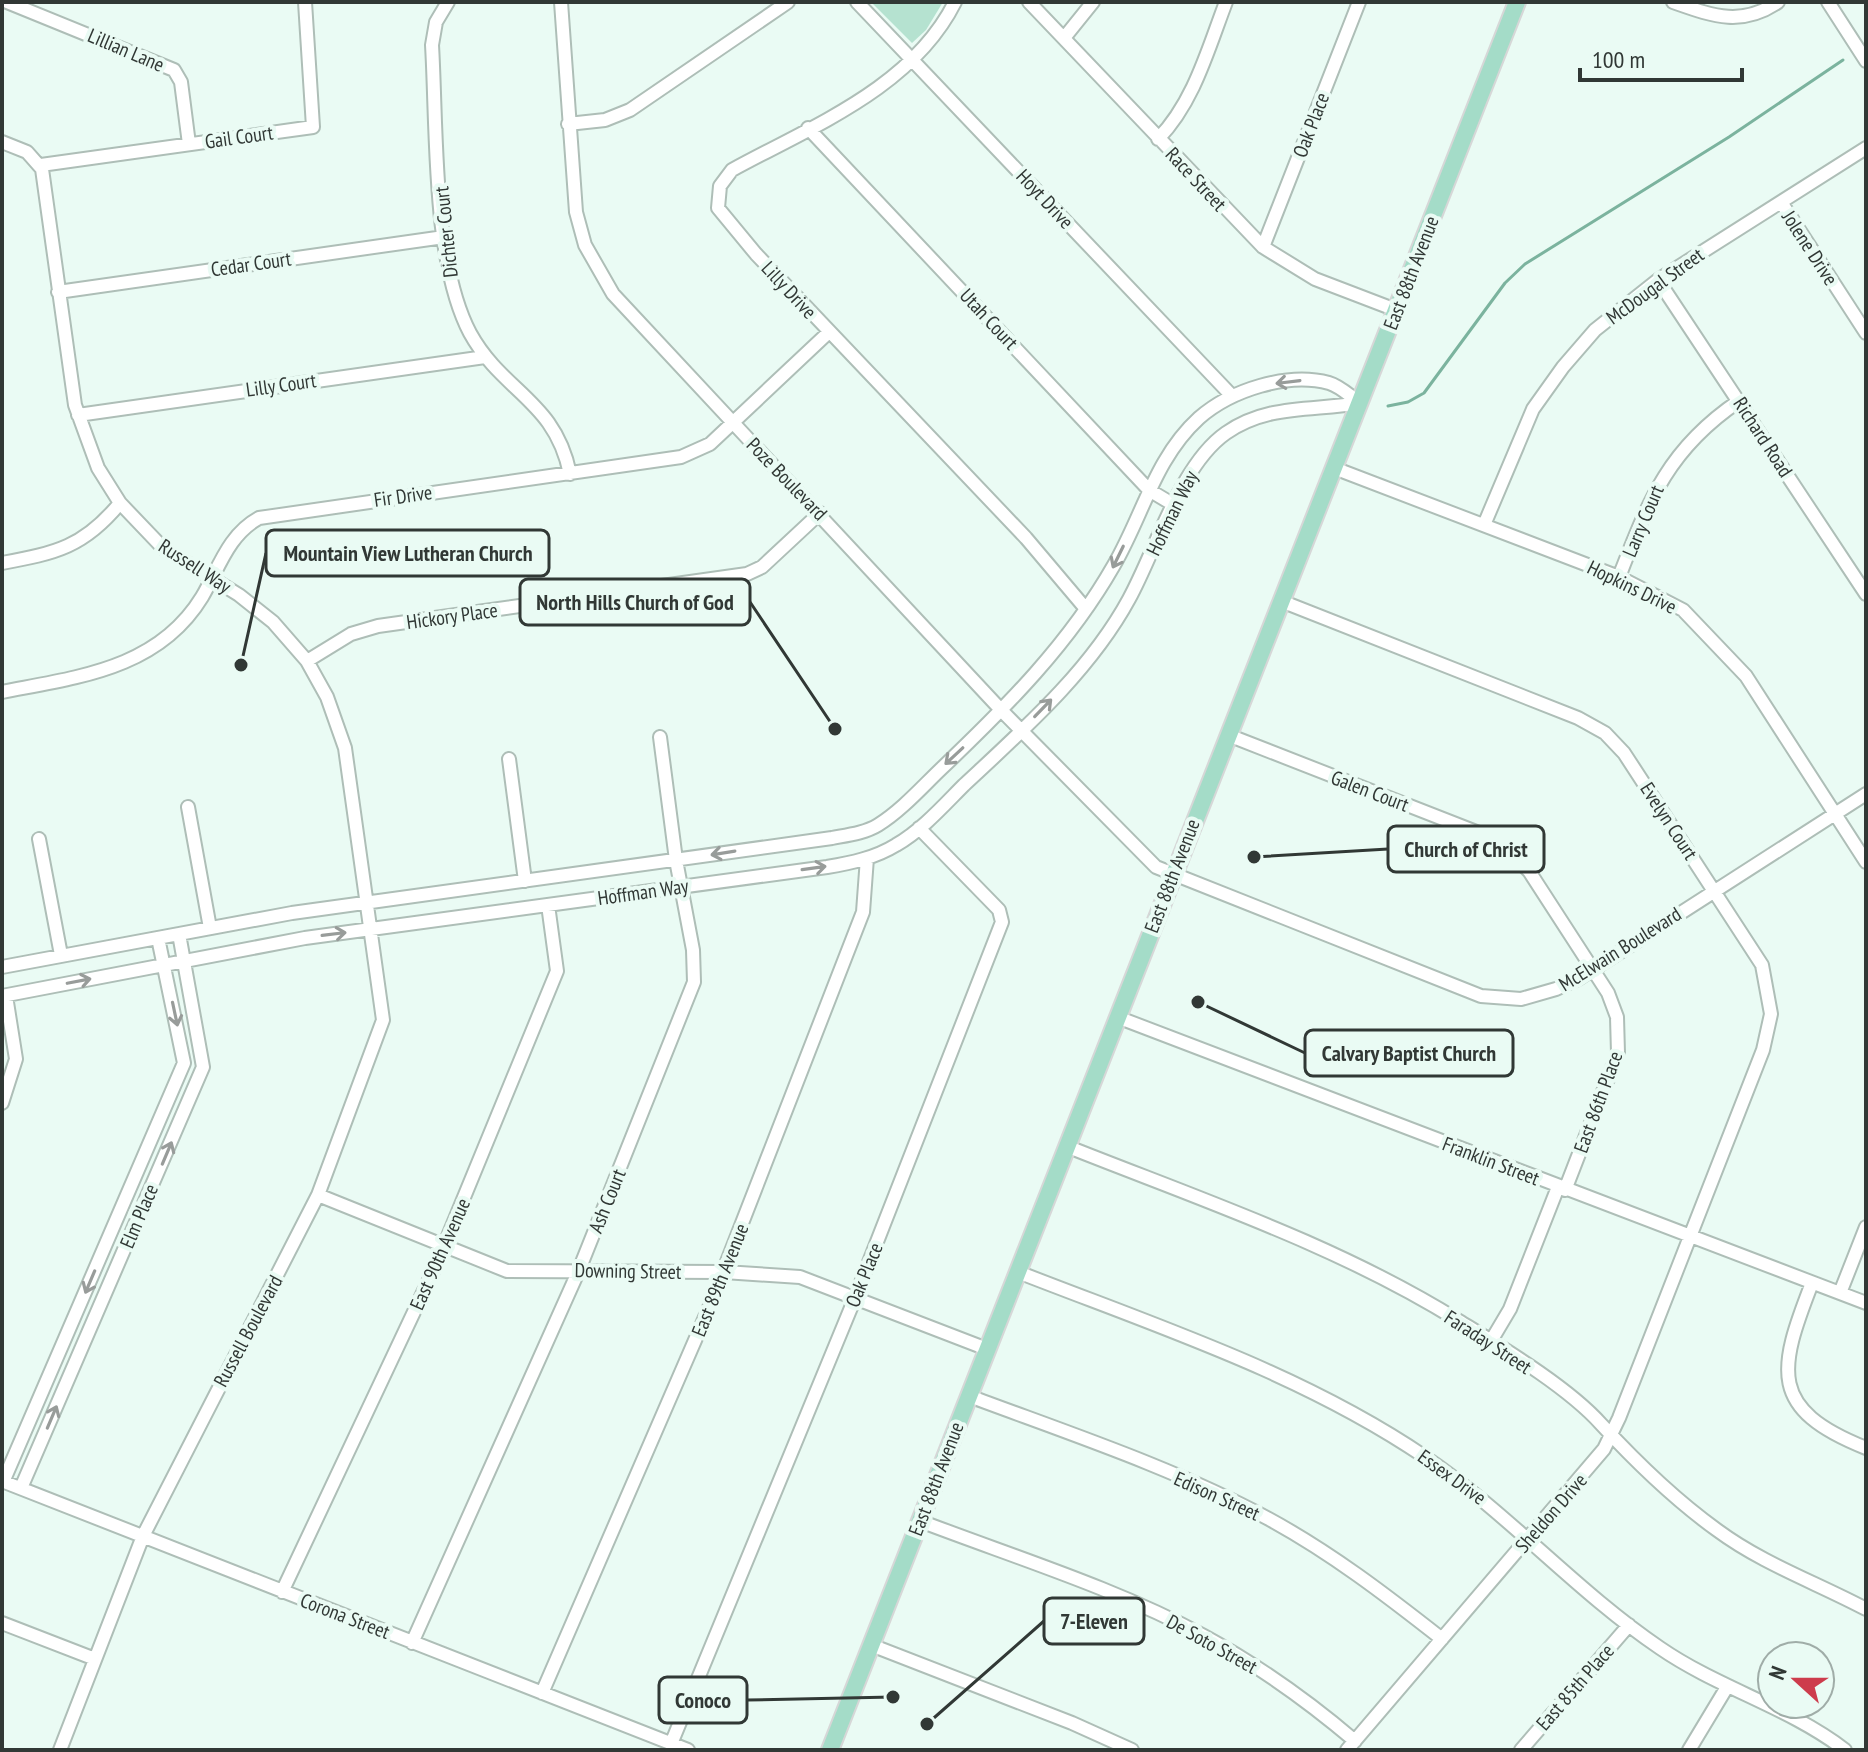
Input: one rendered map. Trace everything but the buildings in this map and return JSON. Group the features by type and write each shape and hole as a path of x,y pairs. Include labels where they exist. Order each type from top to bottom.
{"main road":[{"name":"East 88th Avenue","path":"830,1750 1517,2"}],"street":[{"name":"Lillian Lane","path":"7,2 174,70 181,82 189,144"},
{"name":"Gail Court","path":"41,165 313,127 305,2"},
{"name":"Dichter Court","path":"448,2 436,22 432,45 444,237 458,307 485,357 550,420 566,455 570,474"},
{"name":"Poze Boulevard","path":"561,2 568,124 578,221 603,279 1002,711 1136,848 1156,867 1173,875"},
{"path":"568,124 605,120 630,110 788,2"},
{"name":"Hoyt Drive","path":"857,2 1232,396"},
{"name":"Lilly Drive","path":"955,2 913,60 870,93 732,170 720,186 717,203 722,217 1026,538 1086,609"},
{"name":"Race Street","path":"1029,2 1263,247 1315,279 1396,310"},
{"path":"1064,38 1093,2"},
{"path":"1158,139 1188,99 1226,2"},
{"name":"Oak Place","path":"1263,247 1359,2"},
{"path":"1673,2 1734,20 1764,12 1778,2"},
{"path":"1828,2 1864,58"},
{"name":"Utah Court","path":"808,128 1149,490 1174,505"},
{"path":"2,142 27,152 41,165"},
{"name":"McDougal Street","path":"1484,525 1521,434 1553,380 1595,330 1658,280 1866,148"},
{"name":"Russell Way","path":"41,165 78,415 98,468 120,503 163,548 273,622 307,661 327,697 345,748 367,902"},
{"name":"Jolene Drive","path":"1781,202 1866,333"},
{"name":"Cedar Court","path":"58,292 444,237"},
{"name":"Richard Road","path":"1658,280 1866,594"},
{"name":"Fir Drive","path":"2,692 106,671 144,654 174,632 212,579 237,534 249,523 272,514 689,455 710,444 829,332"},
{"name":"Lilly Court","path":"78,415 485,357"},
{"name":"Hoffman Way","path":"2,967 367,902 832,838 877,826 1002,711 1049,660 1116,562 1171,449 1200,417 1232,396 1265,385 1315,381 1333,384 1360,403"},
{"name":"Larry Court","path":"1619,577 1649,501 1669,466 1697,433 1739,401"},
{"name":"Hoffman Way","path":"4,996 185,961 371,930 867,858 894,847 919,828 1022,730 1111,630 1156,547 1190,471 1205,452 1242,424 1287,409 1327,409 1360,403"},
{"name":"Hopkins Drive","path":"1334,468 1619,577 1683,610 1732,658 1866,862"},
{"path":"2,563 70,547 102,525 120,503"},
{"name":"Hickory Place","path":"307,661 367,629 747,574 762,567 820,513"},
{"name":"Evelyn Court","path":"1281,601 1591,724 1624,753 1714,890 1762,965 1771,1014 1763,1050 1689,1236"},
{"name":"Galen Court","path":"1228,735 1498,843 1529,871 1593,969"},
{"name":"Ash Court","path":"412,1643 579,1270 694,982 695,965 676,860 660,737"},
{"path":"509,759 525,881"},
{"name":"McElwain Boulevard","path":"1173,875 1481,996 1521,999 1541,994 1593,969 1866,794"},
{"path":"188,807 210,928"},
{"name":"Oak Place","path":"671,1744 855,1298 1002,922 999,910 919,828"},
{"path":"39,839 61,955"},
{"name":"East 89th Avenue","path":"542,1693 724,1272 863,912 867,858"},
{"name":"Russell Boulevard","path":"60,1750 143,1536 318,1195 381,1030 380,993 367,902"},
{"name":"East 90th Avenue","path":"282,1592 445,1246 557,971 548,905"},
{"name":"Elm Place","path":"21,1488 203,1067 179,934"},
{"name":"Elm Place","path":"2,1481 184,1063 158,938"},
{"name":"East 86th Place","path":"1491,1341 1510,1309 1609,1078 1619,1039 1611,1001 1593,969"},
{"path":"2,1103 16,1059 4,996"},
{"name":"Franklin Street","path":"1117,1017 1866,1303"},
{"name":"Faraday Street","path":"1066,1146 1351,1262 1491,1341 1600,1423 1610,1437 1683,1503 1739,1545 1785,1572 1866,1609"},
{"name":"Downing Street","path":"318,1195 507,1271 724,1272 800,1277 987,1349"},
{"path":"1840,1293 1866,1227"},
{"name":"Sheldon Drive","path":"1351,1746 1594,1463 1610,1437 1689,1236"},
{"name":"Essex Drive","path":"1018,1272 1276,1373 1319,1395 1423,1456 1491,1505 1629,1625 1679,1660 1727,1687 1802,1721 1845,1750"},
{"path":"1812,1283 1790,1339 1790,1384 1800,1407 1822,1430 1866,1448"},
{"name":"Edison Street","path":"969,1396 1191,1483 1255,1512 1334,1558 1442,1639"},
{"name":"Corona Street","path":"2,1481 688,1750"},
{"name":"De Soto Street","path":"920,1521 1135,1604 1202,1635 1286,1686 1351,1746"},
{"path":"2,1623 95,1659"},
{"name":"East 85th Place","path":"1521,1750 1629,1625"},
{"path":"871,1645 1072,1723 1132,1750"},
{"path":"1689,1750 1727,1687"}],"green space":[{"path":"871,2 943,2 926,30 912,43"}],"waterway":[{"path":"1388,406 1408,402 1424,393 1505,283 1525,264 1729,137 1843,60"}],"place":[{"name":"Mountain View Lutheran Church","path":"241,665"},
{"name":"North Hills Church of God","path":"835,729"},
{"name":"Church of Christ","path":"1254,857"},
{"name":"Calvary Baptist Church","path":"1198,1002"},
{"name":"Conoco","path":"893,1697"},
{"name":"7-Eleven","path":"927,1724"}]}
